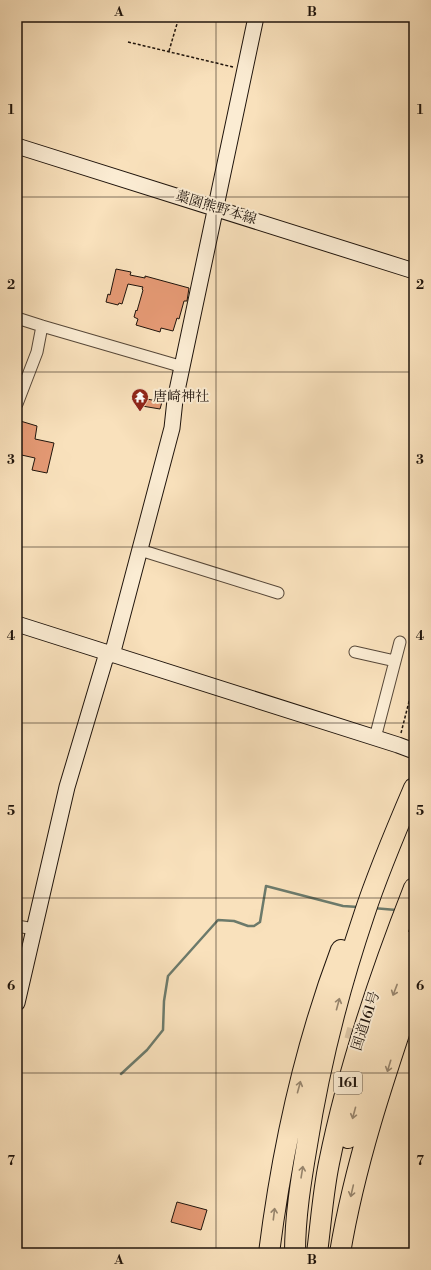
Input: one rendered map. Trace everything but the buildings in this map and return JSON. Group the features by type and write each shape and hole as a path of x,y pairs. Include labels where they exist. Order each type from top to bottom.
{"highway":[{"path":"295,1253 295,1236 300,1188 311,1120 328,1041 361,909 381,845 392,840 414,788"},
{"name":"国道161号","path":"318,1253 329,1164 352,1067 374,998 408,904"},
{"path":"269,1253 275,1206 292,1115 323,1026 334,967 361,909"},
{"path":"318,1253 354,1114 382,1022 414,940"},
{"path":"340,1253 356,1174 391,1045 414,989"}],"street":[{"path":"17,1002 67,787 140,550 172,428 176,400 256,17"},
{"name":"藁園熊野本線","path":"17,146 414,271"},
{"path":"17,318 183,367"},
{"path":"17,404 36,352 42,326"},
{"path":"140,550 278,593"},
{"path":"17,624 398,745 414,752"},
{"path":"375,738 400,642"},
{"path":"355,652 395,661"},
{"path":"17,926 34,929"}],"path":[{"path":"169,51 179,17"},
{"path":"128,42 244,70"},
{"path":"398,745 414,682"}],"waterway":[{"path":"121,1074 147,1050 163,1030 164,1001 168,976 218,920 234,921 248,926 254,926 260,922 266,886 343,906 358,907"},
{"path":"373,908 396,910"}],"tunnel":[{"path":"330,1028 367,1038"}],"place":[{"name":"唐崎神社","path":"140,412"}]}
